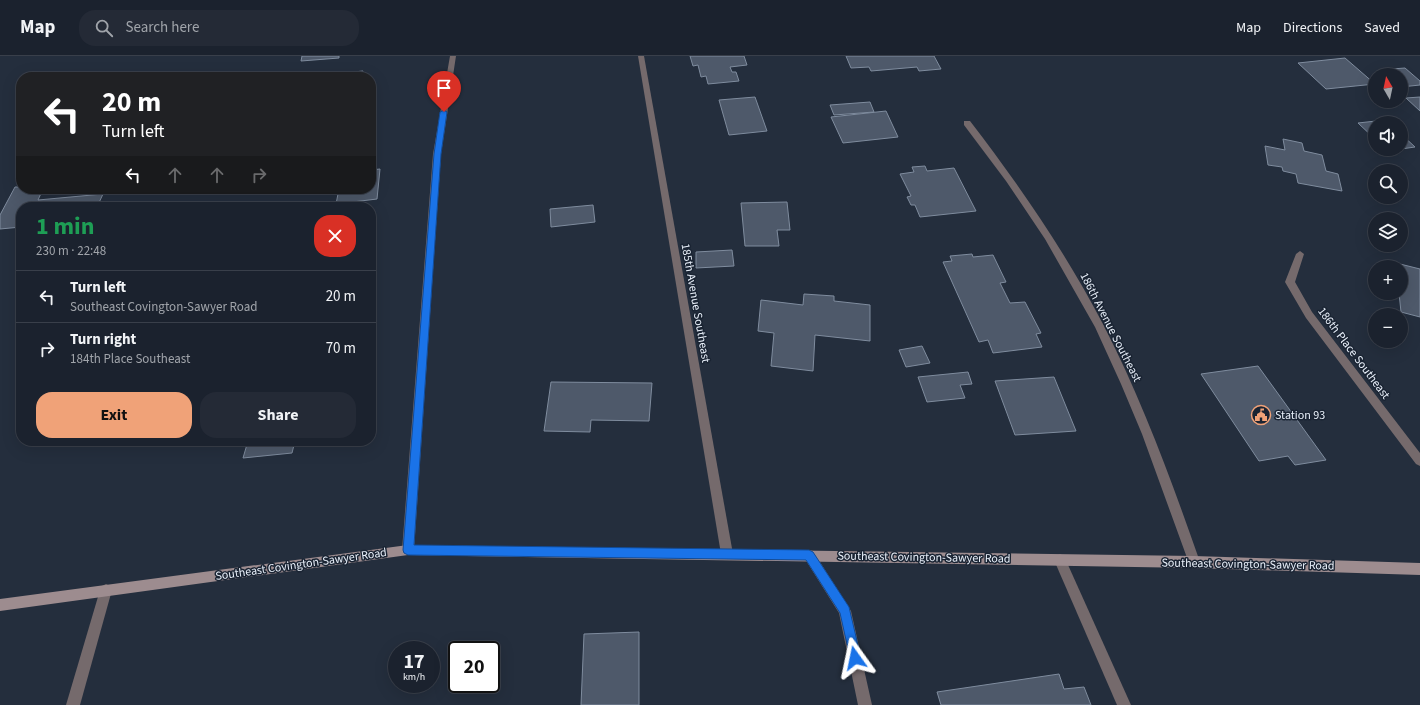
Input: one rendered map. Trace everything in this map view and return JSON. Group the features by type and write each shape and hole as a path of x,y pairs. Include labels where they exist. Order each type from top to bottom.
{"street":[{"path":"408,550 437,154 453,56"},
{"name":"185th Avenue Southeast","path":"641,56 727,554"},
{"name":"186th Avenue Southeast","path":"967,123 997,160 1026,202 1085,300 1114,358 1140,418 1167,486 1194,562"},
{"name":"186th Place Southeast","path":"1300,254 1290,282 1309,315 1420,461"},
{"name":"Southeast Covington-Sawyer Road","path":"0,605 408,550 1194,562 1420,569"},
{"path":"809,555 845,611 865,705"},
{"path":"1060,560 1124,705"},
{"path":"73,705 106,590"}],"building":[{"path":"302,56 339,56 339,58 301,61"},
{"path":"690,56 744,56 747,65 730,67 732,72 736,72 739,81 708,84 706,76 701,77 698,65 693,66"},
{"path":"846,56 934,56 941,69 919,71 917,67 871,71 869,67 851,68"},
{"path":"1345,58 1368,78 1368,85 1326,89 1298,63"},
{"path":"1408,71 1420,81 1420,85 1408,86"},
{"path":"755,97 767,131 729,135 719,100"},
{"path":"1420,97 1420,111 1408,100 1408,98"},
{"path":"870,102 874,112 834,115 830,105"},
{"path":"886,111 898,137 843,143 831,117"},
{"path":"1368,122 1368,132 1358,123"},
{"path":"1283,139 1302,143 1304,151 1322,155 1326,171 1338,174 1342,191 1298,183 1296,174 1283,171 1282,167 1268,165 1265,146 1285,150"},
{"path":"1408,140 1415,147 1408,148"},
{"path":"925,166 927,171 954,168 976,211 920,217 915,205 911,205 907,197 911,196 900,174 914,172 912,167"},
{"path":"376,169 380,169 377,199 336,202 338,194 376,194"},
{"path":"15,187 16,194 41,194 38,200 103,194 99,202 16,202 16,227 0,229 0,215"},
{"path":"787,202 790,230 777,230 779,246 745,246 741,203"},
{"path":"593,205 595,222 551,227 550,209"},
{"path":"732,250 734,266 696,268 696,252"},
{"path":"972,254 973,257 993,255 1006,282 1000,283 1010,303 1025,302 1041,333 1036,334 1042,347 993,353 988,340 979,342 943,262 952,261 950,256"},
{"path":"1408,266 1420,269 1420,317 1408,314 1408,308 1401,308 1400,300 1408,300"},
{"path":"804,294 834,296 834,301 870,305 870,341 815,335 813,371 771,366 774,333 758,331 761,300 803,305"},
{"path":"922,346 930,363 906,367 899,350"},
{"name":"Station 93","path":"1258,366 1326,460 1295,465 1288,456 1259,461 1201,374"},
{"path":"968,372 972,384 960,385 965,398 927,402 918,377"},
{"path":"1054,377 1076,431 1015,435 995,381"},
{"path":"551,382 652,383 649,421 591,420 590,432 544,431"},
{"path":"247,446 294,446 292,453 243,458"},
{"path":"639,632 639,705 581,705 584,634"},
{"path":"1059,674 1064,689 1084,687 1091,705 941,705 937,692"}],"place":[{"name":"Station 93","path":"1261,415"}],"route":[{"path":"444,112 437,154 408,550 809,555 845,611 855,658"}]}
